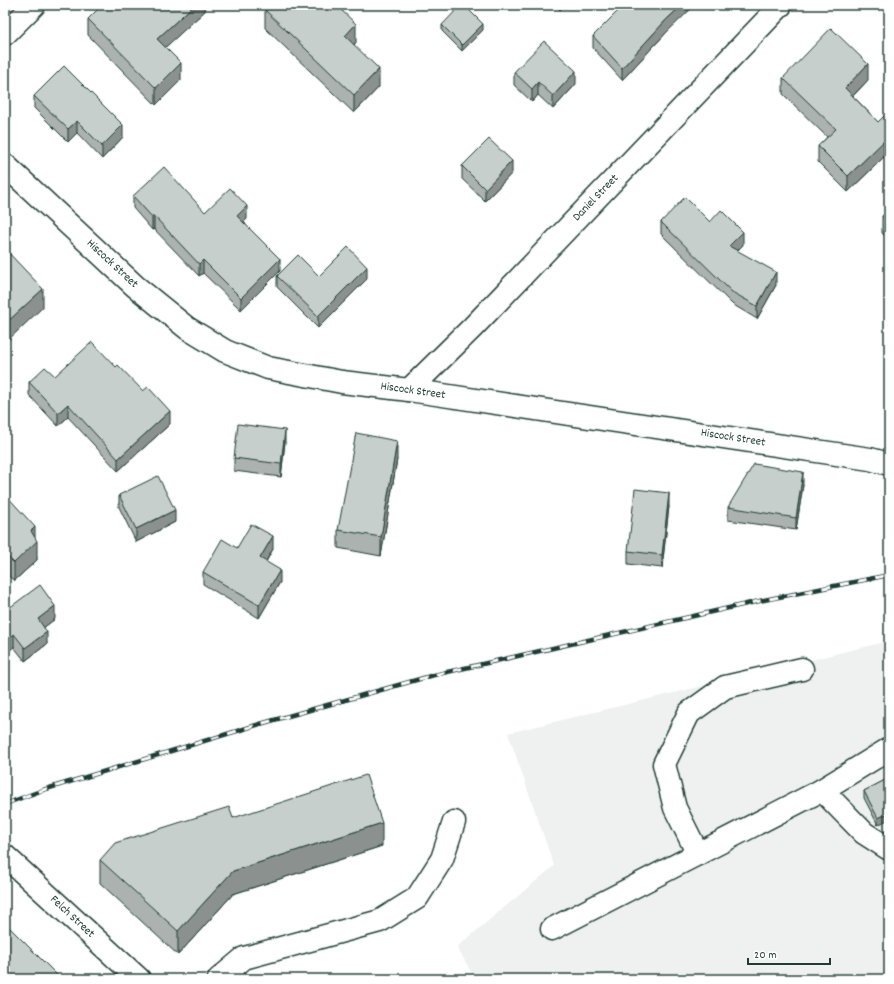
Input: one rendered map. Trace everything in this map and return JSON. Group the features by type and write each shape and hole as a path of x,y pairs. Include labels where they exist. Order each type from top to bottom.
{"street":[{"path":"5,34 34,5"},
{"name":"Daniel Street","path":"409,390 472,328 781,5"},
{"name":"Hiscock Street","path":"5,164 135,286 187,328 225,351 268,368 342,382 409,390 870,459 889,464"},
{"path":"698,854 675,808 664,764 689,713 725,687 802,669"},
{"path":"552,929 822,790 889,750"},
{"path":"822,790 864,833 889,849"},
{"path":"219,979 244,958 380,921 417,898 442,859 454,822"},
{"name":"Felch Street","path":"7,862 139,979"}],"shaded area":[{"path":"889,641 889,979 475,979 457,947 554,866 508,733"}],"building":[{"path":"102,5 194,5 157,39 181,63 156,88 88,19"},
{"path":"270,5 338,5 337,6 356,24 345,36 379,69 354,95 265,10"},
{"path":"461,5 464,5 483,24 462,45 442,25"},
{"path":"624,5 682,5 666,20 622,68 593,36"},
{"path":"831,28 868,64 845,88 878,122 889,111 889,146 884,141 848,176 818,146 836,129 783,78"},
{"path":"544,41 576,71 553,96 538,82 532,89 514,72"},
{"path":"64,66 123,125 102,146 77,121 68,129 34,96"},
{"path":"489,139 512,161 485,189 462,166"},
{"path":"164,167 205,212 230,188 247,206 237,216 280,259 241,298 203,260 199,264 133,196"},
{"path":"685,197 710,222 721,210 743,232 729,246 776,272 757,306 732,292 661,222"},
{"path":"889,210 889,223 882,216"},
{"path":"348,247 367,267 318,316 277,276 298,255 319,276"},
{"path":"5,249 43,289 5,324"},
{"path":"92,342 116,367 118,365 143,391 148,387 170,411 118,459 68,404 58,413 29,382 45,367 55,376"},
{"path":"238,424 285,430 281,464 234,458"},
{"path":"356,433 397,441 381,537 338,530"},
{"path":"754,464 803,472 796,518 728,507"},
{"path":"158,476 175,510 136,529 119,495"},
{"path":"635,489 669,493 662,555 628,551"},
{"path":"5,494 35,527 31,531 37,541 14,563 5,554"},
{"path":"251,524 273,536 260,558 280,570 259,605 203,572 222,539 237,548"},
{"path":"40,585 55,606 38,619 47,632 25,648 14,634 5,641 5,611"},
{"path":"366,775 382,823 233,871 178,931 100,860 115,843 229,807 233,818"},
{"path":"889,778 889,813 878,818 864,791"},
{"path":"5,926 8,926 61,979 5,979"}],"railway":[{"path":"5,804 43,790 260,724 434,675 764,600 889,575"}]}
